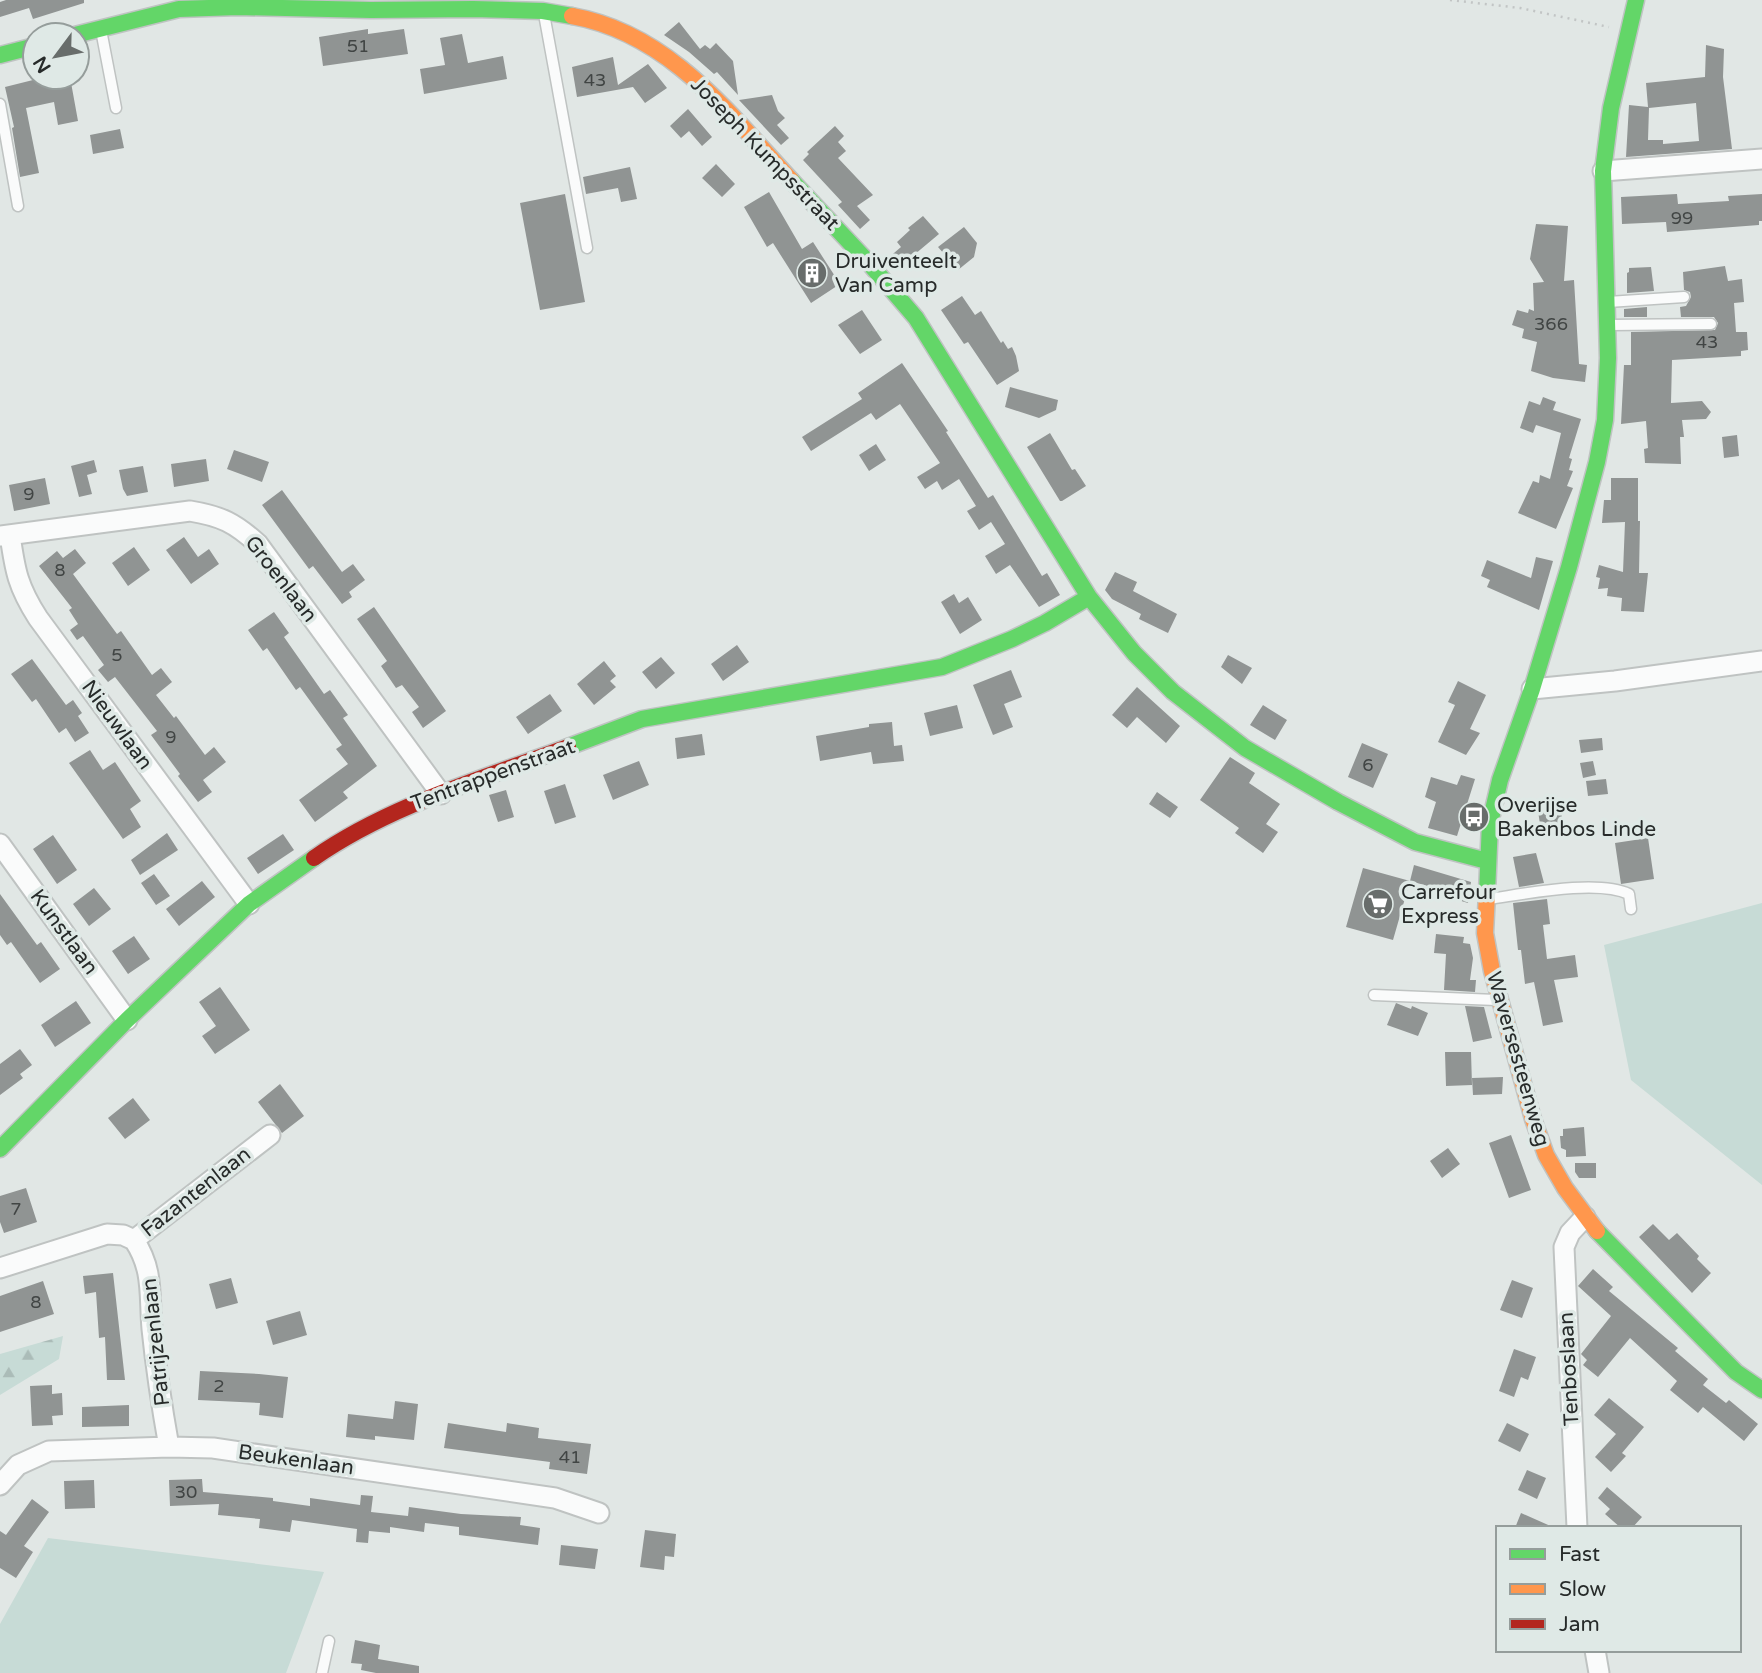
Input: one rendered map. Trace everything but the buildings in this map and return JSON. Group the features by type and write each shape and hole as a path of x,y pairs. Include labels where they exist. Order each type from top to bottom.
{"street":[{"name":"Waversesteenweg","path":"1636,0 1611,108 1603,171 1608,326 1605,420 1597,463 1569,568 1500,780 1490,823 1485,900 1487,951 1524,1089 1546,1155 1565,1188 1585,1217 1609,1244 1736,1371 1762,1390"},
{"name":"Joseph Kumpsstraat","path":"91,31 179,9 237,3 543,10 618,29 649,45 678,64 708,91 869,263 916,318 1089,597 1134,653 1173,692 1245,748 1338,802 1415,842 1487,861"},
{"path":"0,55 21,50"},
{"path":"1603,171 1762,159"},
{"name":"Groenlaan","path":"5,535 190,511 215,515 238,526 258,544 441,794"},
{"name":"Nieuwlaan","path":"5,535 16,575 32,608 249,904"},
{"name":"Tentrappenstraat","path":"0,1149 127,1020 249,904 288,874 361,828 441,794 642,719 942,667 1012,639 1089,597"},
{"path":"1531,690 1762,662"},
{"name":"Kunstlaan","path":"0,844 127,1020"},
{"name":"Fazantenlaan","path":"0,1268 107,1234 123,1235 134,1240 270,1135"},
{"name":"Tenboslaan","path":"1577,1526 1564,1247 1570,1233 1585,1217"},
{"name":"Patrijzenlaan","path":"134,1240 144,1255 149,1271 152,1329 169,1447"},
{"name":"Beukenlaan","path":"0,1485 18,1465 49,1451 213,1448 555,1498 599,1513"},
{"path":"1595,1652 1599,1673"}],"lane":[{"path":"543,10 587,247"},
{"path":"101,28 116,108"},
{"path":"0,104 18,206"},
{"path":"1607,302 1684,297"},
{"path":"1608,326 1711,324"},
{"path":"1485,900 1558,890 1606,888 1629,894 1631,909"},
{"path":"1374,995 1500,1000"},
{"path":"321,1673 329,1641"}],"path":[{"path":"1450,0 1520,8 1629,31"}],"green space":[{"path":"1762,903 1762,1185 1631,1080 1604,945"},
{"path":"63,1336 59,1359 0,1395 0,1354"},
{"path":"48,1538 324,1572 286,1673 0,1673 0,1624"}],"traffic: fast":[{"path":"1487,893 1490,823 1500,780 1532,689 1569,567 1597,462 1605,420 1608,358 1603,171 1611,108 1636,0"},
{"path":"91,31 179,9 238,7 473,9 543,11 572,16"},
{"path":"0,55 21,50"},
{"path":"791,180 916,318 1089,597 1134,653 1173,692 1245,748 1338,802 1415,842 1487,861"},
{"path":"568,747 642,719 942,667 1012,639 1089,597"},
{"path":"0,1149 127,1020 249,904 314,858"},
{"path":"1597,1231 1736,1372 1762,1390"}],"traffic: slow":[{"path":"572,16 606,25 638,39 667,57 719,103 791,180"},
{"path":"1487,893 1485,933 1492,971 1533,1119 1546,1155 1565,1188 1597,1231"}],"traffic: jam":[{"path":"314,858 343,839 405,808 568,747"}],"place":[{"name":"Druiventeelt Van Camp","path":"812,273"},
{"name":"Overijse Bakenbos Linde","path":"1474,817"},
{"name":"Carrefour Express","path":"1378,904"}]}
